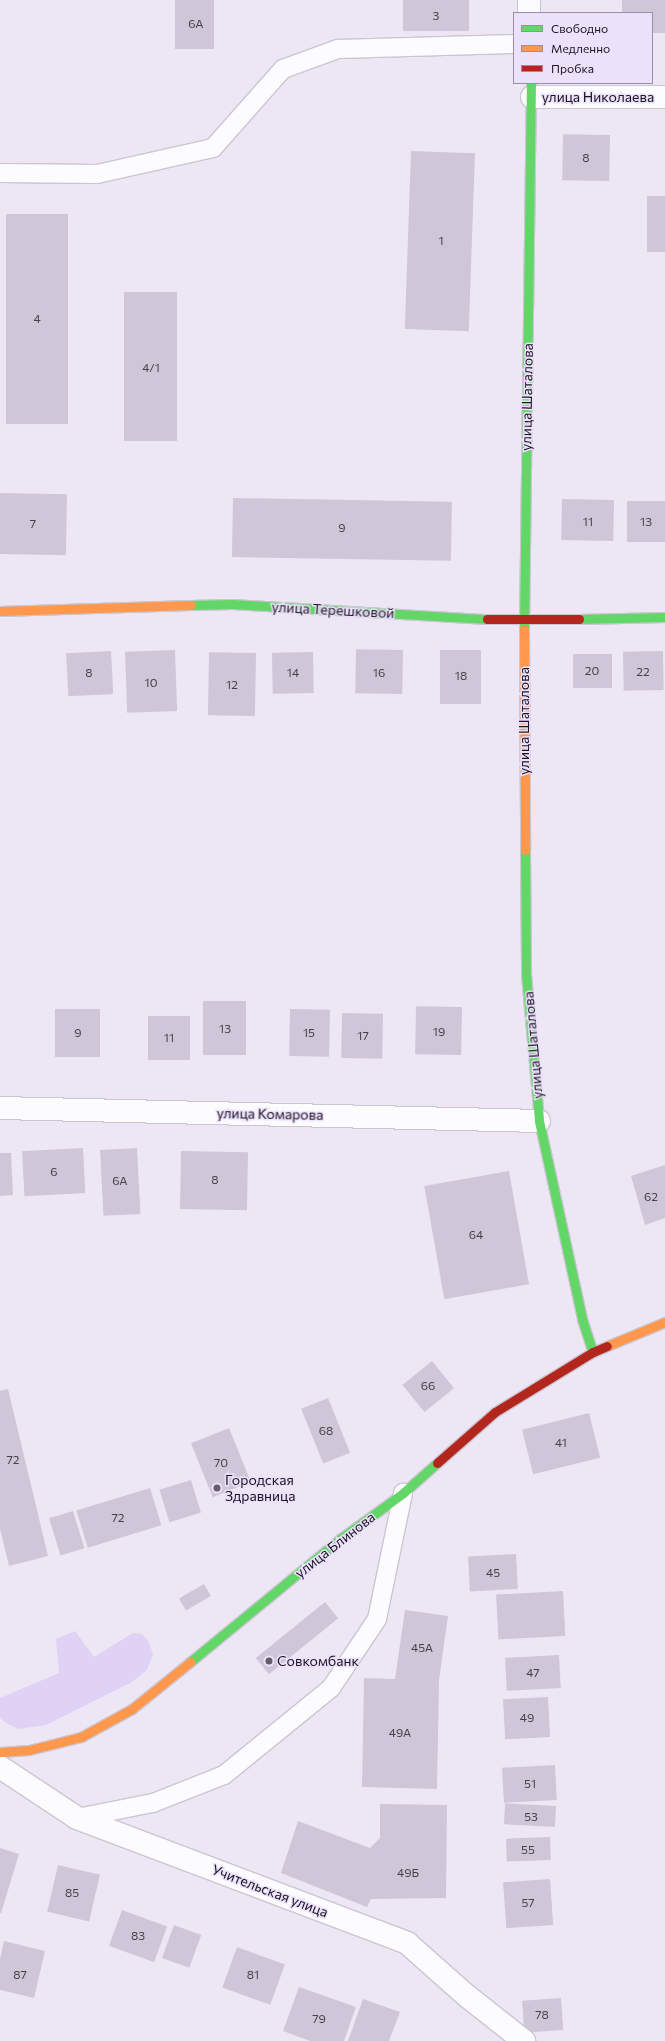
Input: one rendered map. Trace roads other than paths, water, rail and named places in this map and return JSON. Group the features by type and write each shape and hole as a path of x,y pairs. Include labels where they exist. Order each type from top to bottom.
{"street":[{"path":"529,0 529,12"},
{"name":"улица Николаева","path":"532,90 665,97"},
{"name":"улица Шаталова","path":"532,90 524,621 526,974 539,1121 582,1319 593,1352"},
{"name":"улица Терешковой","path":"0,611 232,604 524,621 665,617"},
{"name":"улица Комарова","path":"0,1108 539,1121"},
{"name":"улица Блинова","path":"0,1752 29,1750 81,1737 132,1709 340,1539 403,1493 495,1412 593,1352 665,1322"},
{"name":"Учительская улица","path":"0,1767 77,1818 406,1943 467,1996 524,2041"}],"lane":[{"path":"0,173 97,174 213,148 283,69 338,49 513,44"},
{"path":"77,1818 153,1803 224,1775 331,1688 378,1618 403,1493"}],"place":[{"name":"Городская Здравница","path":"217,1488"},
{"name":"Совкомбанк","path":"269,1661"}]}
